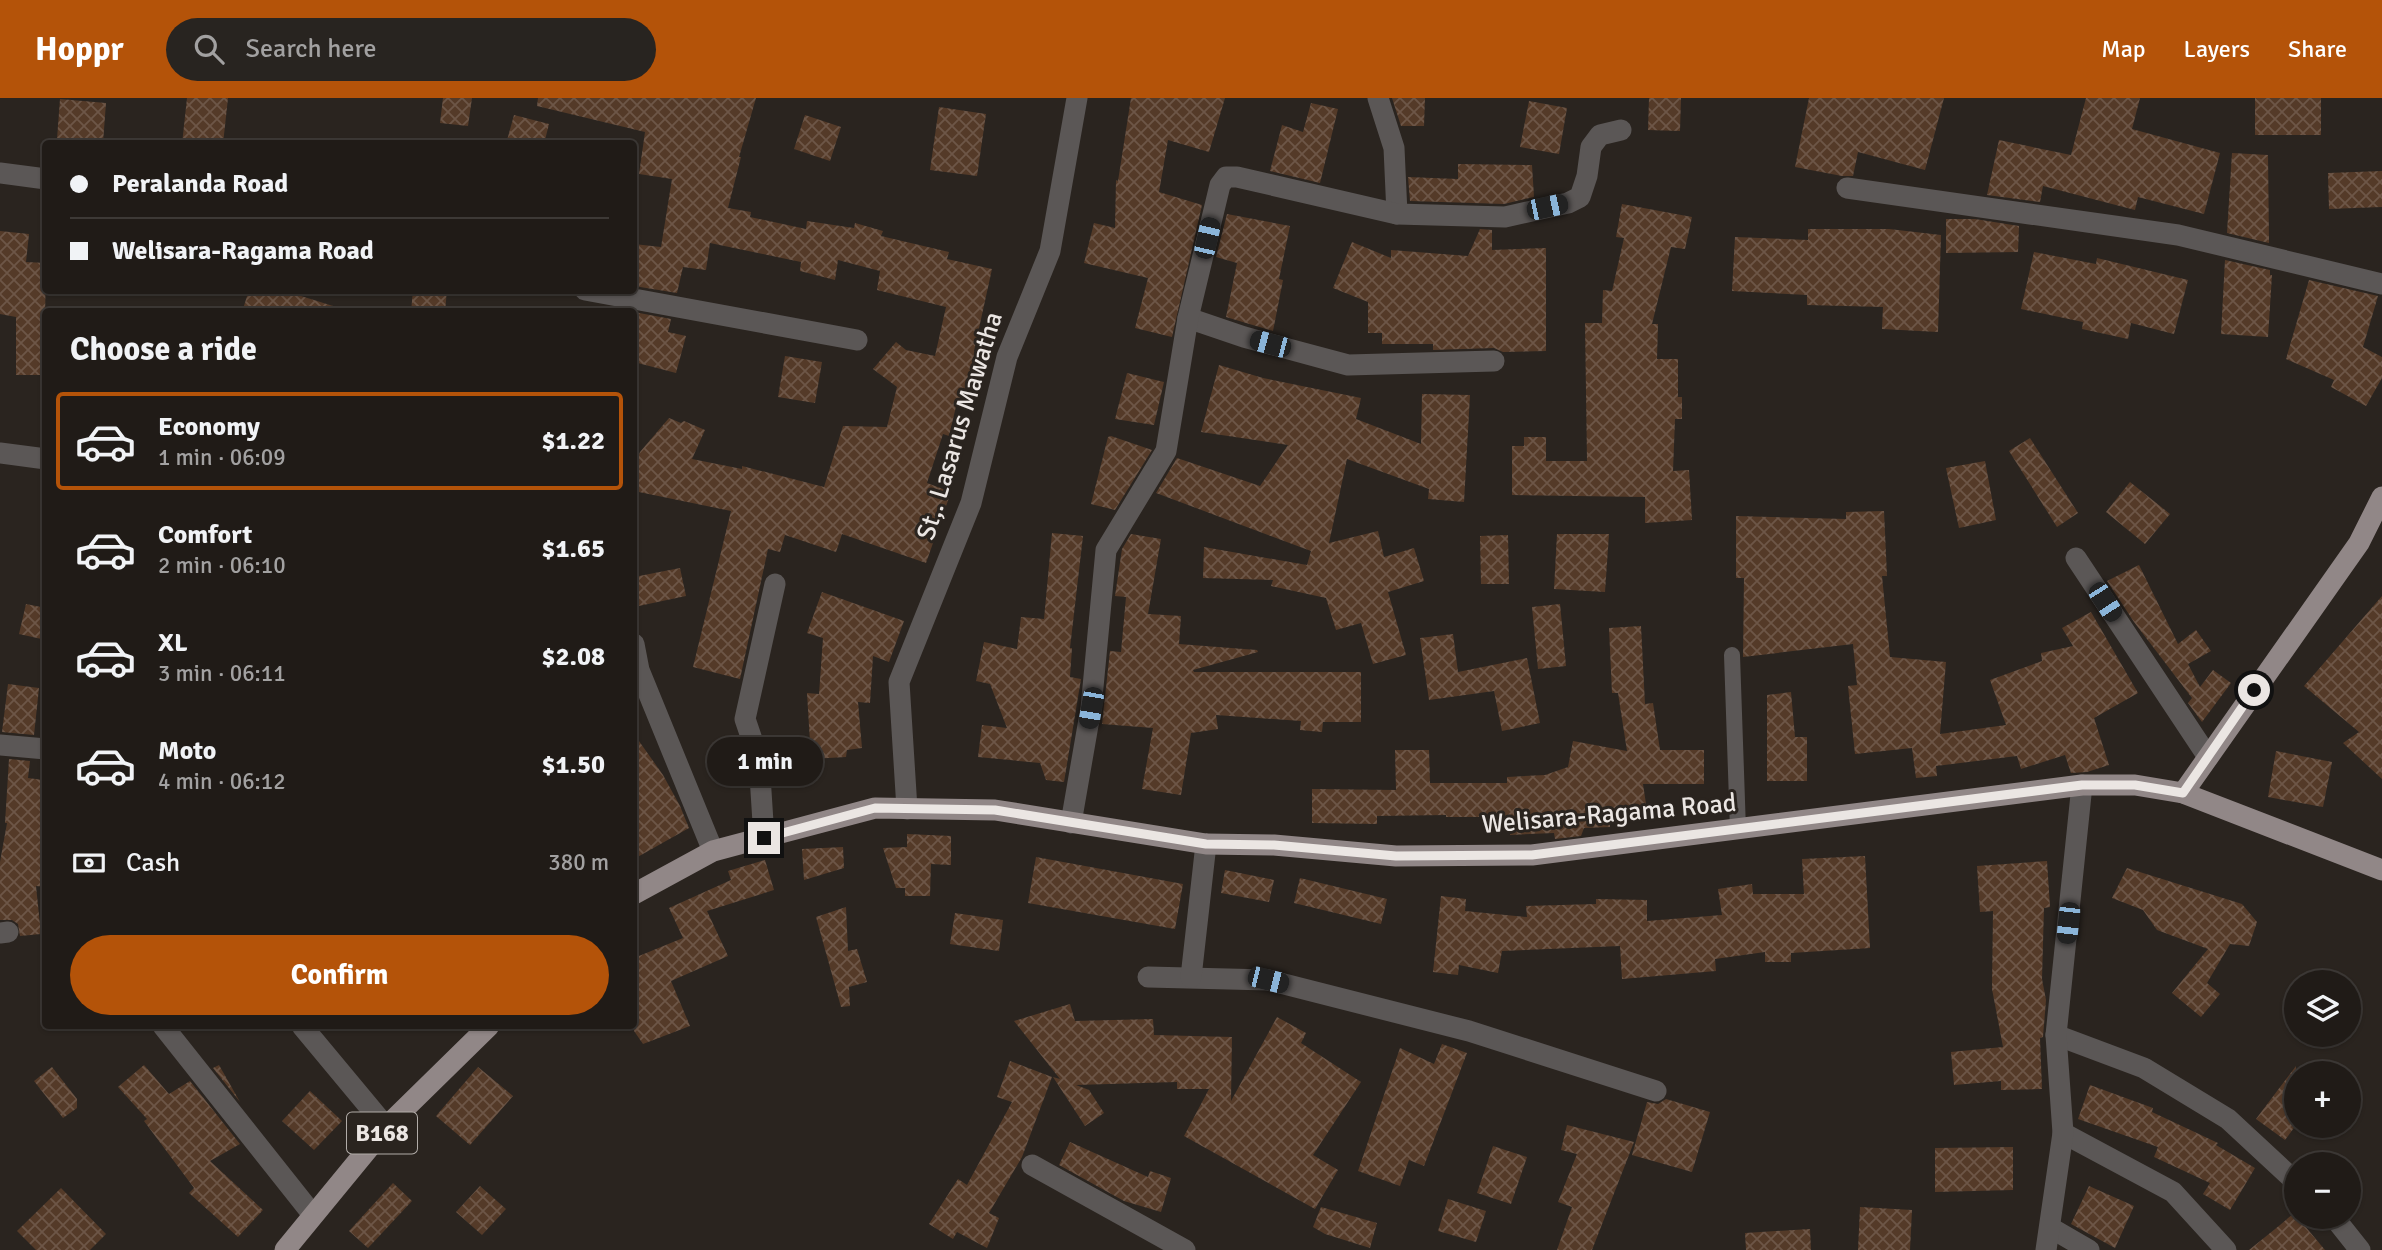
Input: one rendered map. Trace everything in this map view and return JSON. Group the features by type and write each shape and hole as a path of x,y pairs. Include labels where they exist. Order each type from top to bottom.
{"main road":[{"path":"2183,793 2359,543 2382,497"},
{"name":"Welisara-Ragama Road","path":"637,892 713,850 875,808 995,810 1206,844 1274,845 1396,856 1532,855 2082,785 2135,785 2183,793 2382,870"},
{"name":"B168","path":"285,1250 386,1127 486,1029"}],"street":[{"name":"St,. Lasarus Mawatha","path":"908,809 898,682 971,503 1007,357 1050,251 1077,98"},
{"path":"1378,98 1394,148 1397,214"},
{"path":"1071,823 1091,708 1106,550 1166,451 1188,318 1220,185 1226,177 1237,177 1397,214 1505,217 1568,203 1580,197 1587,176 1591,147 1600,135 1621,130"},
{"path":"0,173 42,178"},
{"path":"1847,188 2178,235 2382,284"},
{"path":"607,294 857,340"},
{"path":"1188,318 1244,337 1348,365 1494,361"},
{"path":"0,453 42,458"},
{"path":"2076,558 2208,757"},
{"path":"764,838 759,760 745,719 775,584"},
{"path":"637,660 713,850"},
{"path":"0,745 42,749"},
{"path":"2046,1250 2063,1133 2056,1035 2082,785"},
{"path":"1191,977 1206,844"},
{"path":"1148,977 1268,980 1469,1031 1656,1091"},
{"path":"165,1029 313,1215"},
{"path":"304,1029 386,1127"},
{"path":"2056,1035 2144,1068 2228,1119 2284,1171"},
{"path":"2063,1133 2173,1192 2226,1250"},
{"path":"1032,1165 1185,1250"},
{"path":"2051,1228 2089,1250"},
{"path":"2343,1229 2360,1250"}],"lane":[{"path":"1732,655 1738,830"}],"building":[{"path":"187,98 228,98 223,140 182,140"},
{"path":"443,98 472,98 468,126 440,123"},
{"path":"538,98 756,98 728,208 751,212 750,217 806,229 807,221 854,228 855,223 883,231 881,236 949,252 947,259 992,269 974,351 982,353 973,401 958,398 949,436 943,434 927,483 951,492 926,563 842,534 836,552 785,535 780,552 768,549 740,679 693,667 731,511 637,492 637,460 640,452 669,418 705,430 692,459 742,469 742,466 824,487 843,426 887,427 897,387 873,369 896,342 906,350 935,356 946,307 877,290 880,271 838,260 835,280 800,271 801,262 710,243 706,270 683,267 677,293 637,286 637,244 661,247 672,179 639,174 645,132 537,106"},
{"path":"1131,98 1225,98 1209,152 1168,140 1159,192 1202,205 1172,337 1135,328 1148,278 1084,263 1094,223 1115,228 1116,180 1118,181"},
{"path":"1392,98 1425,98 1424,126 1401,126"},
{"path":"1649,98 1681,98 1680,131 1648,130"},
{"path":"1809,98 1944,98 1925,170 1858,152 1853,176 1795,167"},
{"path":"2086,98 2140,98 2132,129 2220,153 2204,214 2138,197 2135,210 2043,186 2040,202 1987,195 1999,140 2071,155"},
{"path":"2255,98 2321,98 2321,135 2255,135"},
{"path":"60,99 106,103 103,140 57,139"},
{"path":"1529,101 1567,108 1559,154 1520,147"},
{"path":"1311,103 1338,109 1320,183 1270,171 1282,125 1303,132"},
{"path":"939,107 986,114 977,176 930,170"},
{"path":"514,115 549,124 545,140 507,140"},
{"path":"805,115 841,127 830,161 794,149"},
{"path":"2232,153 2268,155 2269,243 2227,233"},
{"path":"1458,164 1532,165 1534,197 1504,204 1410,201 1408,177 1458,179"},
{"path":"2382,171 2382,207 2329,209 2328,173"},
{"path":"1622,204 1692,217 1685,249 1671,247 1652,324 1658,324 1657,359 1678,359 1678,397 1682,397 1682,419 1675,419 1673,471 1689,470 1692,520 1645,523 1645,497 1512,495 1512,446 1524,446 1524,437 1546,437 1546,461 1587,461 1585,323 1602,323 1603,290 1612,291 1624,238 1616,237"},
{"path":"1227,214 1290,226 1279,279 1283,280 1273,331 1226,317 1237,263 1216,257"},
{"path":"1946,219 1975,219 2019,226 2018,252 1946,253"},
{"path":"1480,229 1492,230 1492,250 1546,248 1546,351 1503,352 1494,348 1433,350 1433,344 1382,344 1382,333 1368,333 1368,302 1333,288 1352,242 1391,258 1391,250 1468,256"},
{"path":"1808,229 1889,229 1941,235 1938,332 1882,329 1883,307 1807,305 1807,295 1732,291 1735,237 1808,240"},
{"path":"0,231 29,234 26,262 42,263 42,294 45,294 45,308 42,308 42,375 16,375 16,317 0,314"},
{"path":"2034,252 2096,264 2097,258 2188,280 2174,334 2131,323 2128,339 2082,329 2083,322 2021,309"},
{"path":"2225,260 2270,270 2272,275 2268,337 2221,334"},
{"path":"2309,280 2378,296 2363,347 2382,357 2382,378 2366,406 2331,387 2334,380 2286,359"},
{"path":"248,294 295,294 333,306 333,308 243,308"},
{"path":"413,294 447,294 445,308 411,308"},
{"path":"637,313 671,319 668,332 686,336 676,373 637,363"},
{"path":"785,356 822,362 815,403 778,397"},
{"path":"1219,365 1263,378 1361,398 1356,419 1421,444 1422,394 1470,395 1464,502 1428,499 1429,489 1347,459 1329,543 1378,531 1384,557 1414,548 1424,581 1388,592 1406,655 1373,664 1361,623 1336,630 1326,598 1271,586 1273,580 1203,578 1204,547 1307,565 1311,551 1156,493 1177,458 1260,486 1288,445 1201,432"},
{"path":"1127,373 1164,382 1154,425 1115,419"},
{"path":"1108,437 1152,450 1115,510 1091,504"},
{"path":"2030,438 2078,513 2057,527 2009,451"},
{"path":"1985,461 1996,520 1959,528 1946,468"},
{"path":"2130,482 2170,514 2145,544 2106,512"},
{"path":"1884,511 1887,576 1882,576 1890,657 1946,662 1940,734 2006,725 1990,680 2042,661 2041,653 2073,646 2062,628 2091,612 2138,693 2094,718 2109,765 2087,772 2071,773 2065,755 2021,769 2017,756 1936,766 1937,776 1916,778 1912,748 1855,754 1848,686 1857,685 1853,644 1743,657 1744,578 1736,578 1736,516 1846,519 1846,512"},
{"path":"1052,533 1083,536 1070,648 1070,677 1081,679 1064,782 1046,780 1040,763 978,757 982,725 1007,728 990,684 976,681 984,642 1017,649 1021,617 1044,619"},
{"path":"1131,534 1161,539 1148,614 1181,616 1179,644 1258,652 1193,670 1194,672 1361,672 1361,722 1323,722 1322,732 1300,730 1301,721 1216,715 1218,729 1191,733 1181,795 1142,789 1153,728 1102,724 1110,651 1121,652 1126,597 1115,596 1122,549"},
{"path":"1557,534 1609,534 1605,592 1554,589"},
{"path":"1508,535 1509,584 1481,584 1480,536"},
{"path":"2139,565 2178,644 2196,630 2211,651 2188,664 2200,687 2213,670 2231,683 2202,722 2188,703 2192,698 2134,622 2107,581"},
{"path":"680,568 686,596 637,606 637,576"},
{"path":"822,592 904,621 889,662 873,656 870,703 858,702 862,748 847,750 846,757 811,759 807,693 819,694 823,638 807,633"},
{"path":"2382,596 2382,779 2343,743 2359,732 2304,686"},
{"path":"26,604 42,607 42,639 19,634"},
{"path":"1560,604 1566,666 1538,669 1532,607"},
{"path":"1641,626 1645,704 1653,703 1660,750 1704,750 1704,784 1643,784 1648,817 1610,823 1610,827 1584,828 1581,836 1555,839 1554,833 1510,835 1509,817 1377,816 1377,824 1312,823 1312,789 1396,790 1395,750 1429,750 1430,783 1507,783 1507,777 1545,775 1568,767 1573,741 1627,751 1618,693 1612,693 1609,628"},
{"path":"1453,634 1458,672 1527,658 1540,723 1502,731 1494,691 1429,700 1420,638"},
{"path":"8,684 39,688 34,735 2,732"},
{"path":"1791,692 1795,737 1807,737 1807,781 1767,781 1767,695"},
{"path":"637,738 663,775 689,828 637,857"},
{"path":"2276,751 2332,762 2323,807 2268,797"},
{"path":"9,759 30,761 28,778 42,780 42,887 36,886 41,934 20,936 18,924 12,920 0,920 0,862"},
{"path":"907,834 951,836 951,865 931,864 930,896 905,896 905,888 896,888 883,848 907,847"},
{"path":"843,847 844,868 804,880 802,849"},
{"path":"1865,856 1870,948 1791,953 1791,962 1765,962 1765,952 1715,959 1716,971 1622,979 1620,946 1502,951 1498,973 1459,965 1458,975 1433,972 1441,896 1466,899 1465,911 1527,917 1526,906 1596,904 1596,899 1647,900 1647,921 1722,915 1718,889 1752,884 1753,894 1804,894 1802,859"},
{"path":"1036,857 1183,884 1175,929 1028,903"},
{"path":"765,860 774,890 707,911 728,956 671,981 690,1026 643,1044 634,1031 637,1029 637,957 683,938 669,908 731,880 728,871"},
{"path":"2047,861 2050,907 2044,908 2042,979 2046,1000 2043,1037 2040,1038 2042,1089 2001,1090 2001,1081 1954,1085 1951,1052 2003,1047 1992,989 1993,911 1980,912 1977,866"},
{"path":"2127,868 2242,904 2257,922 2249,946 2230,944 2207,983 2220,994 2201,1017 2172,993 2208,949 2157,930 2143,910 2112,898"},
{"path":"1225,870 1274,880 1269,902 1221,893"},
{"path":"1300,878 1387,899 1381,924 1294,903"},
{"path":"846,907 848,951 857,949 867,982 849,987 850,1006 841,1007 816,917"},
{"path":"955,913 1003,920 999,951 950,944"},
{"path":"1070,1004 1075,1021 1153,1019 1154,1035 1232,1037 1231,1101 1277,1017 1306,1033 1301,1043 1361,1082 1313,1155 1338,1170 1315,1209 1184,1136 1209,1089 1177,1089 1177,1082 1076,1085 1089,1090 1104,1113 1085,1126 1053,1077 1060,1079 1014,1021"},
{"path":"1442,1044 1467,1053 1424,1166 1409,1160 1400,1186 1358,1171 1400,1048 1434,1064"},
{"path":"1010,1061 1052,1077 1022,1157 989,1213 999,1218 987,1248 957,1232 953,1239 929,1224 958,1179 967,1185 1012,1102 997,1097"},
{"path":"144,1065 169,1094 190,1081 240,1144 210,1161 263,1210 238,1237 189,1193 194,1188 144,1121 147,1119 118,1087"},
{"path":"219,1065 240,1102 213,1068"},
{"path":"52,1067 77,1099 77,1108 63,1118 34,1081"},
{"path":"478,1067 513,1096 470,1145 436,1116"},
{"path":"2284,1082 2285,1140 2256,1119"},
{"path":"2090,1085 2153,1108 2152,1112 2218,1143 2216,1145 2255,1168 2230,1210 2203,1194 2210,1183 2154,1157 2158,1147 2078,1119"},
{"path":"310,1091 342,1121 314,1150 282,1121"},
{"path":"1666,1099 1710,1112 1692,1172 1632,1155 1647,1102 1658,1104"},
{"path":"1567,1125 1634,1142 1592,1250 1557,1250 1572,1207 1558,1202 1577,1154 1561,1150"},
{"path":"1070,1142 1148,1177 1150,1171 1171,1178 1161,1212 1124,1201 1059,1165"},
{"path":"1493,1146 1527,1157 1511,1204 1477,1193"},
{"path":"2013,1147 2013,1190 1935,1192 1935,1148"},
{"path":"393,1183 412,1201 368,1248 349,1231"},
{"path":"480,1186 506,1209 482,1235 456,1212"},
{"path":"2089,1186 2134,1206 2115,1248 2071,1224"},
{"path":"61,1188 106,1234 90,1250 36,1250 17,1231"},
{"path":"1448,1199 1486,1211 1476,1242 1438,1231"},
{"path":"1321,1207 1377,1223 1370,1248 1325,1234 1313,1227"},
{"path":"1860,1207 1912,1210 1910,1250 1858,1250"},
{"path":"2284,1222 2284,1229 2307,1229 2325,1250 2249,1250"},
{"path":"1810,1229 1811,1250 1746,1250 1745,1233"}],"route":[{"path":"764,838 875,808 995,810 1206,844 1274,845 1396,856 1532,855 2082,785 2135,785 2183,793 2254,690"}]}
